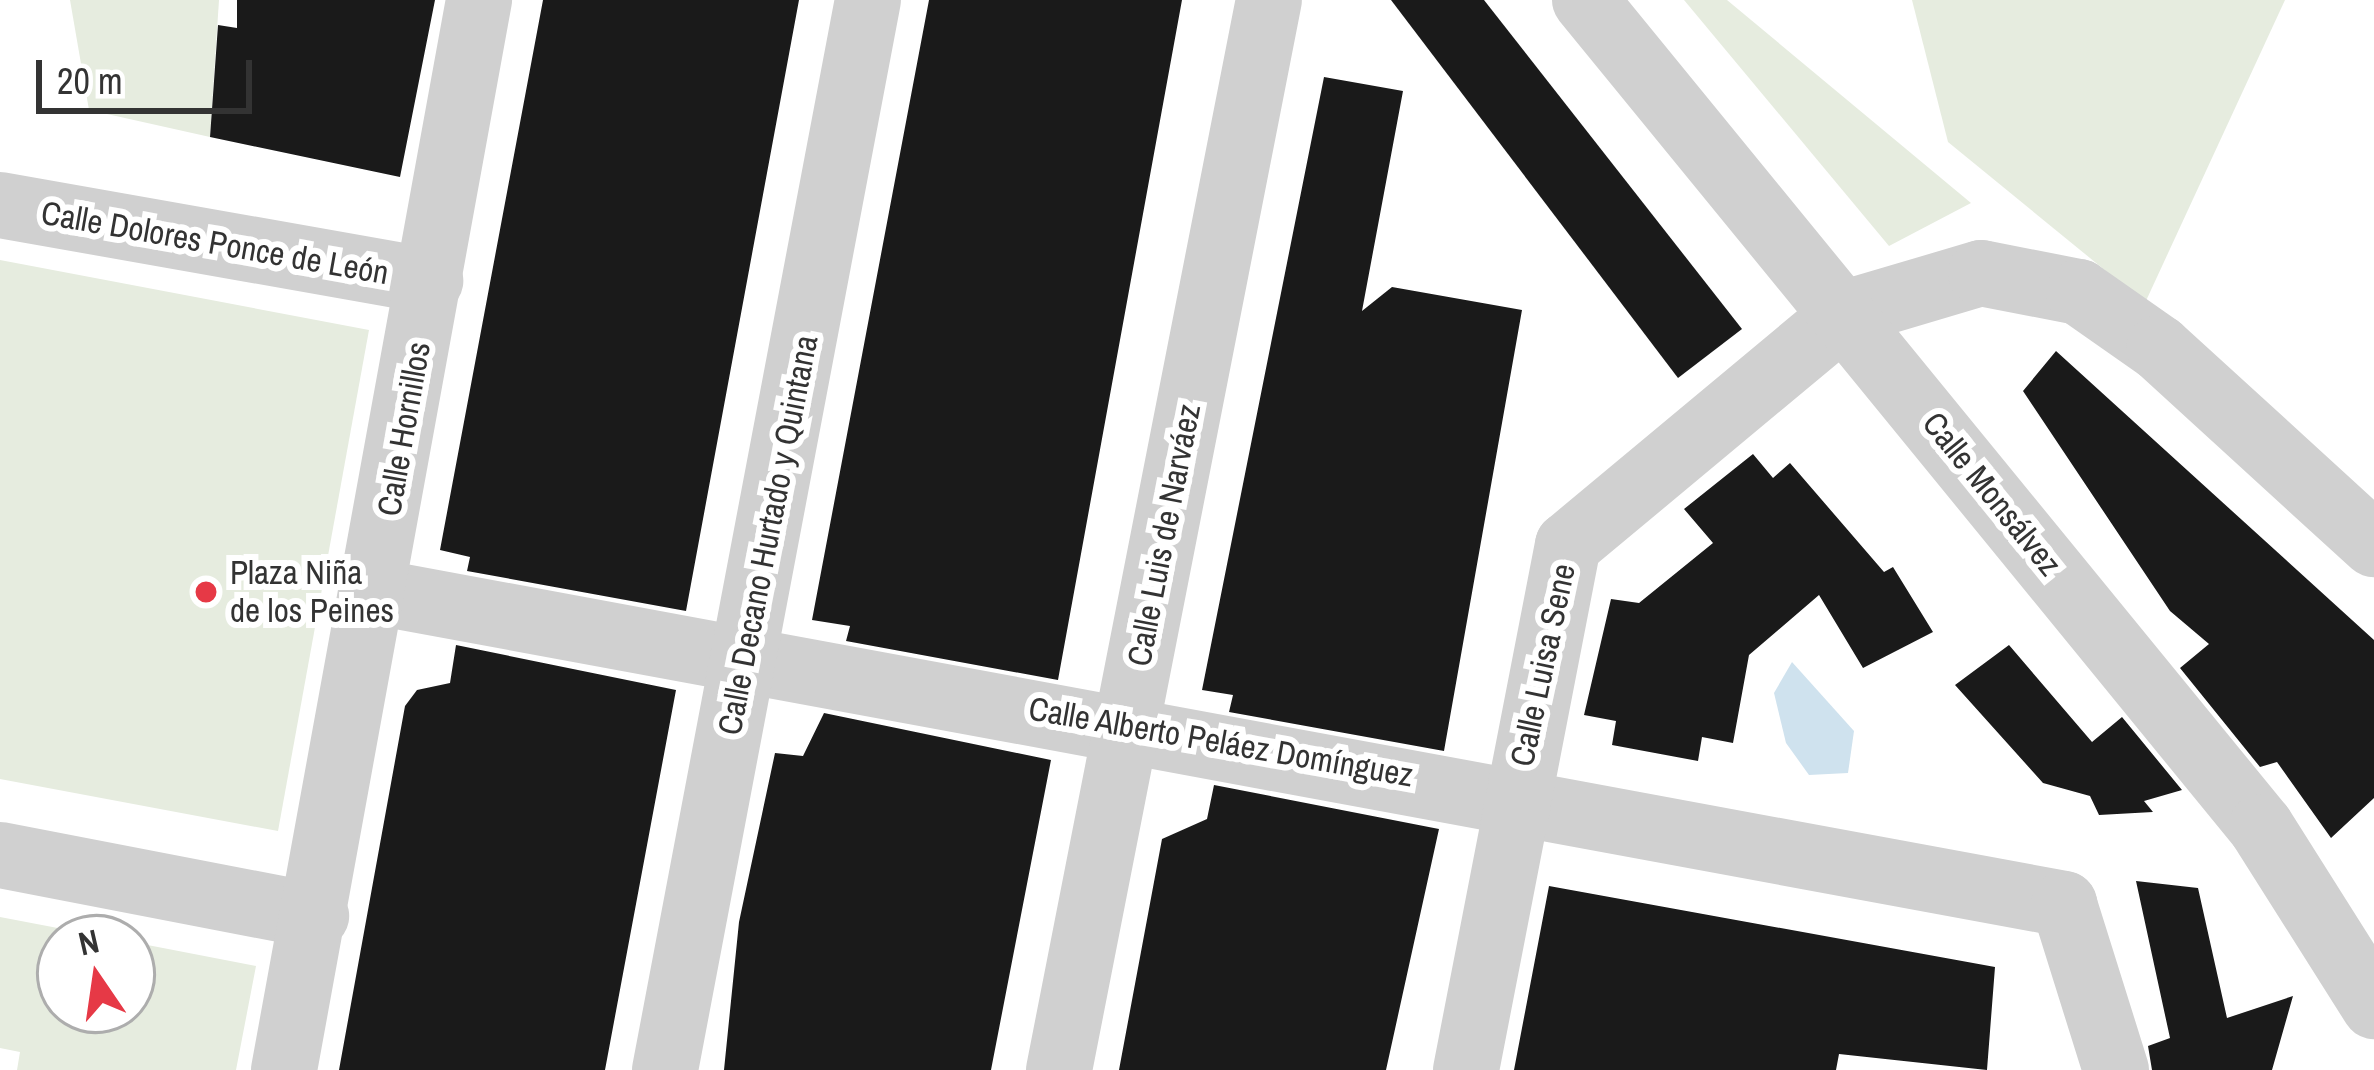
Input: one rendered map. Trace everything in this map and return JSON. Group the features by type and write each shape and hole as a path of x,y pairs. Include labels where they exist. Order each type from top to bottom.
{"street":[{"name":"Calle Hornillos","path":"284,1070 376,592 479,0"},
{"name":"Calle Decano Hurtado y Quintana","path":"665,1070 868,0"},
{"name":"Calle Luis de Narváez","path":"1059,1070 1269,0"},
{"name":"Calle Monsálvez","path":"1585,0 1846,313 2261,827 2374,1006"},
{"name":"Calle Dolores Ponce de León","path":"0,205 430,281"},
{"path":"1846,313 1981,273 2079,292 2159,348 2374,544"},
{"name":"Calle Luisa Sene","path":"1466,1070 1568,544 1846,313"},
{"name":"Calle Alberto Peláez Domínguez","path":"376,592 1516,794 2064,904 2116,1070"},
{"path":"0,855 316,916"}],"shaded area":[{"path":"70,0 219,0 210,137 89,110"},
{"path":"1684,0 1727,0 1971,203 1889,246"},
{"path":"1912,0 2285,0 2145,303 1948,142"},
{"path":"0,260 369,330 278,831 0,779"},
{"path":"0,917 36,924 36,1034 156,1034 156,947 256,966 236,1070 17,1070 20,1052 0,1048"}],"water":[{"path":"1792,662 1854,731 1848,773 1809,775 1786,743 1774,693"}],"building":[{"path":"237,0 435,0 400,177 210,137 218,25 237,28"},
{"path":"543,0 799,0 686,611 467,571 470,557 440,550"},
{"path":"929,0 1182,0 1058,680 846,641 850,626 812,620"},
{"path":"1391,0 1484,0 1742,329 1678,378"},
{"path":"1324,77 1403,91 1362,311 1392,287 1522,310 1444,751 1229,712 1233,695 1202,690"},
{"path":"2056,351 2374,640 2374,798 2331,838 2277,762 2260,767 2180,668 2209,644 2170,611 2023,391"},
{"path":"1753,454 1773,478 1790,463 1884,572 1893,567 1933,632 1863,668 1819,595 1749,655 1733,743 1702,737 1698,761 1612,745 1616,721 1584,715 1611,599 1639,603 1713,543 1684,509"},
{"path":"456,645 676,690 605,1070 339,1070 405,706 417,690 450,683"},
{"path":"2009,645 2092,742 2122,717 2182,790 2144,801 2153,812 2099,815 2090,796 2043,783 1955,685"},
{"path":"824,713 1051,760 991,1070 724,1070 739,922 775,753 803,756"},
{"path":"1214,785 1439,829 1386,1070 1119,1070 1162,839 1207,819"},
{"path":"2136,881 2198,888 2227,1018 2293,996 2272,1070 2152,1070 2148,1046 2170,1038"},
{"path":"1549,886 1995,967 1987,1070 1839,1054 1836,1070 1514,1070"}],"place":[{"name":"Plaza Niña de los Peines","path":"206,592"}]}
